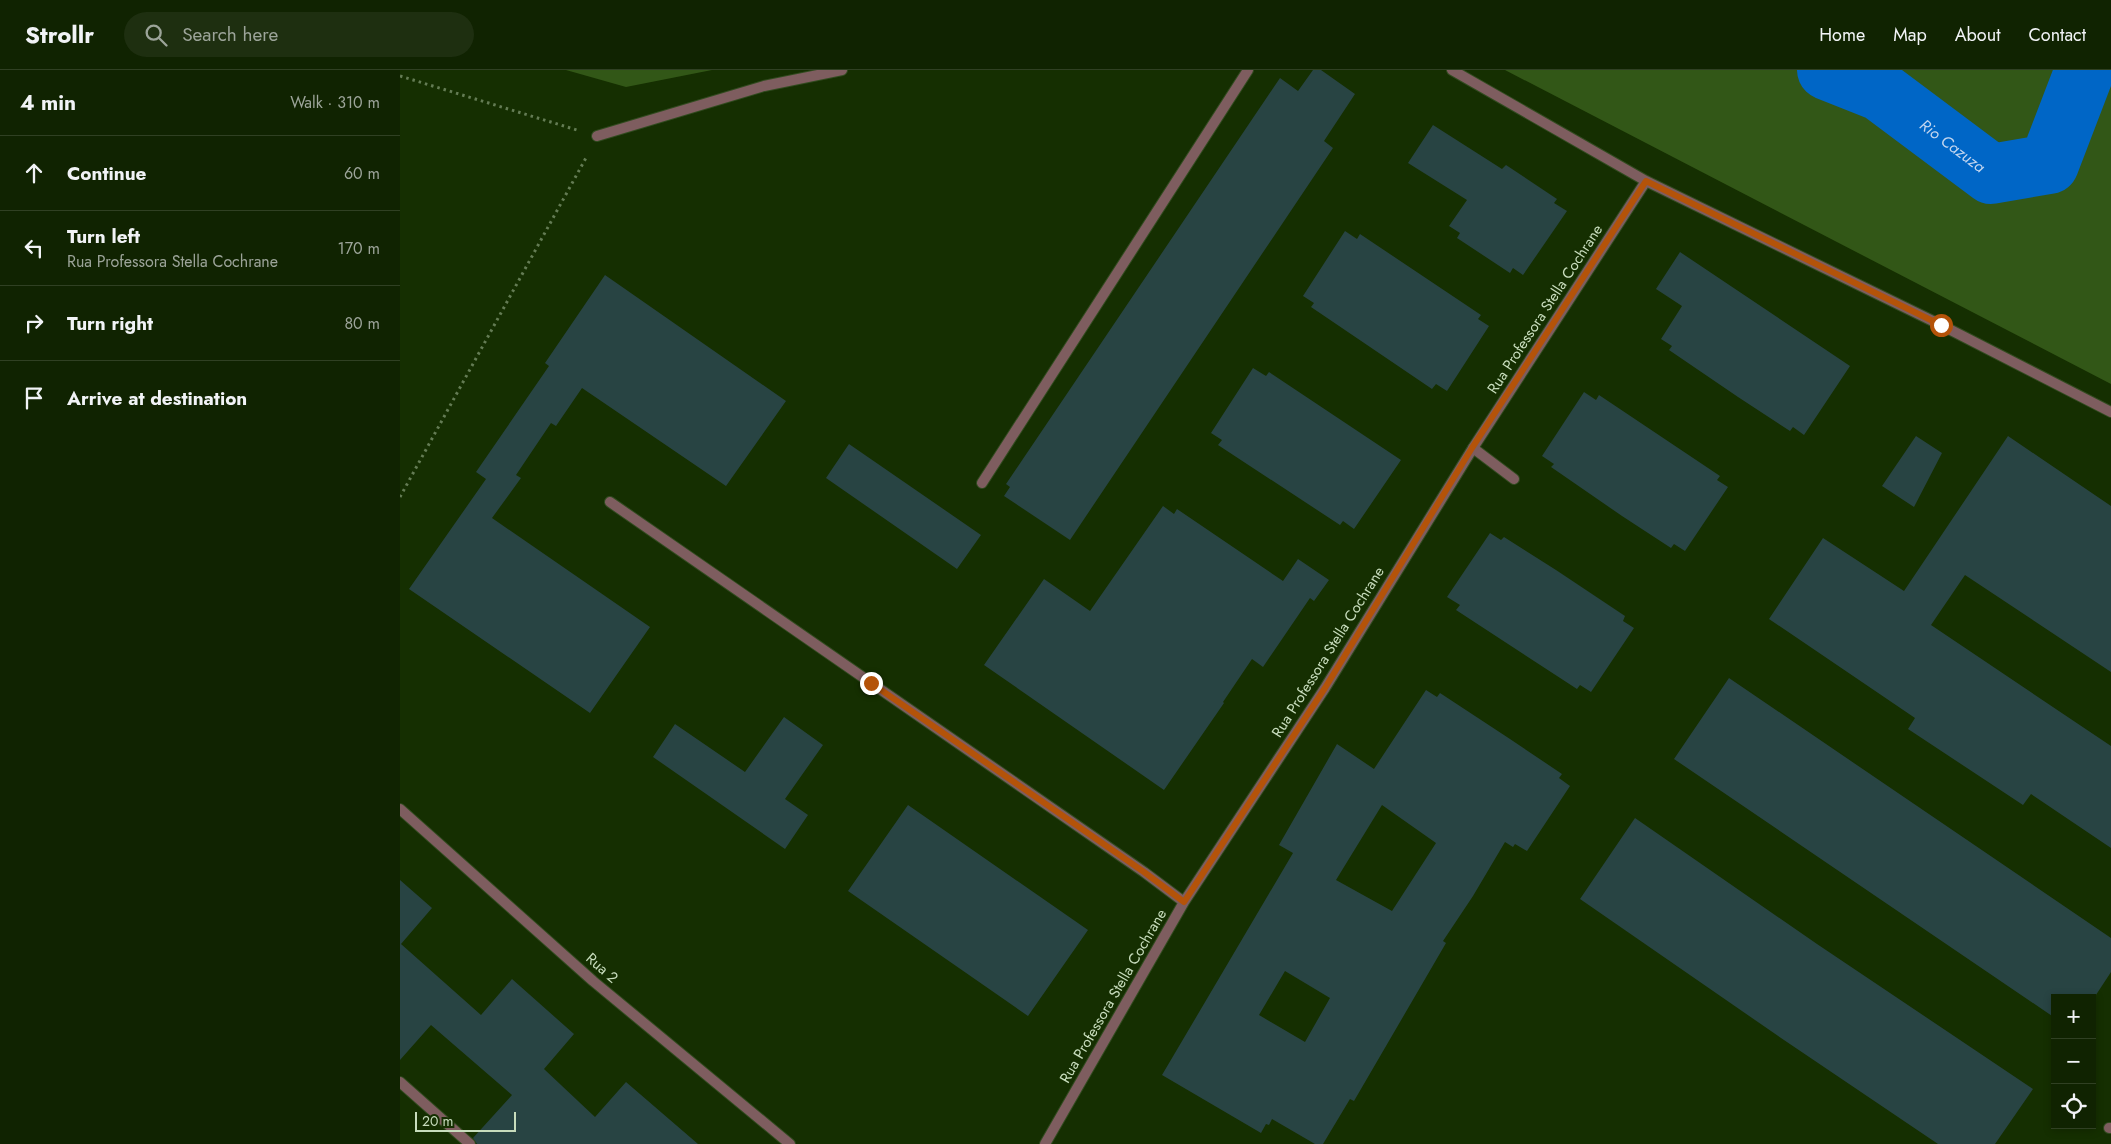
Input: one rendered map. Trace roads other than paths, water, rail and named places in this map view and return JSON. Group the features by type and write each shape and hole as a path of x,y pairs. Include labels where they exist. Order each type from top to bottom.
{"street":[{"path":"597,136 764,86 842,70"},
{"path":"982,483 1248,70"},
{"path":"1452,70 1646,181 1941,325 2111,412"},
{"name":"Rua Professora Stella Cochrane","path":"1045,1144 1184,902 1325,688 1472,448 1646,181"},
{"path":"1472,448 1514,479"},
{"path":"610,502 1184,902"},
{"name":"Rua 2","path":"400,809 593,981 790,1144"},
{"path":"400,1082 470,1144"}],"waterway":[{"name":"Rio Cazuza","path":"1827,70 1880,91 1991,174 2049,164 2085,70"}]}
